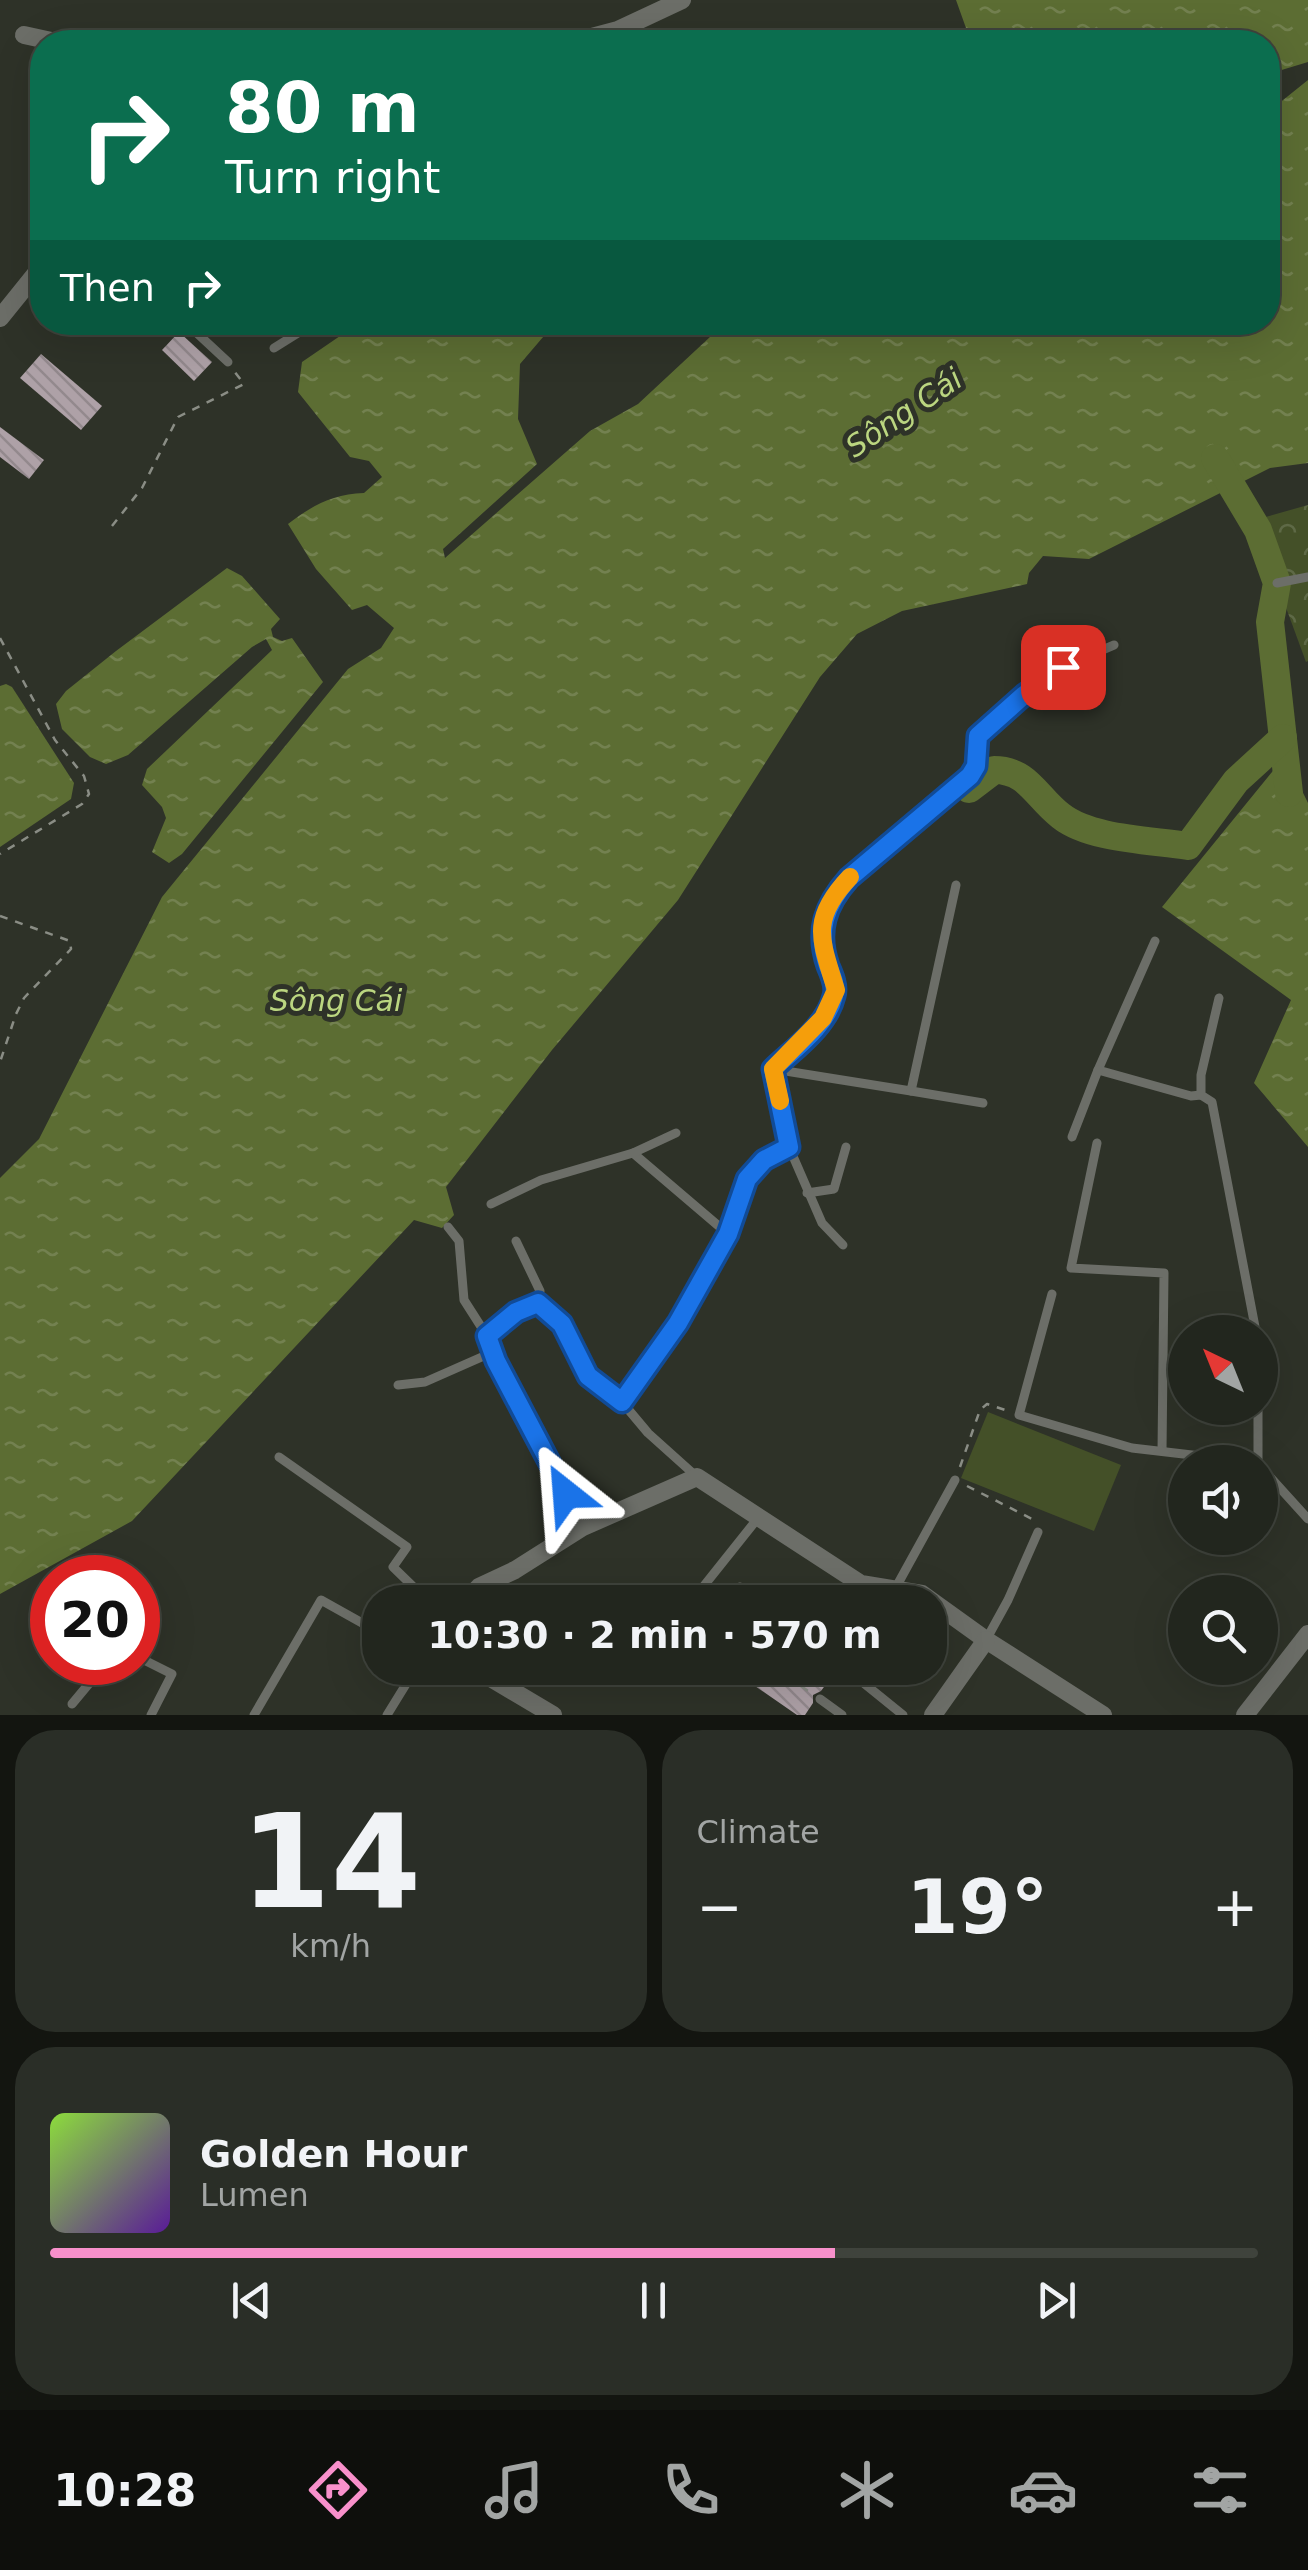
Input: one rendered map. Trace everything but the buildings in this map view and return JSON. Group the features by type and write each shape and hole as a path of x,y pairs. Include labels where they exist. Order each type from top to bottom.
{"street":[{"path":"630,30 682,0"},
{"path":"24,35 30,36"},
{"path":"0,318 30,281"},
{"path":"483,1585 583,1527 698,1477 867,1585"},
{"path":"947,1612 1103,1715"},
{"path":"1245,1715 1308,1634"},
{"path":"933,1715 986,1640"},
{"path":"503,1685 553,1715"}],"lane":[{"path":"200,335 228,362"},
{"path":"274,348 295,335"},
{"path":"1277,583 1308,577"},
{"path":"773,1069 807,1037 832,1003 836,990 821,941 833,896 970,776 976,766 978,736 1000,715 1063,667 1114,645"},
{"path":"911,1091 956,886"},
{"path":"1072,1137 1154,941"},
{"path":"1201,1095 1201,1075 1220,998"},
{"path":"773,1069 983,1103"},
{"path":"773,1069 789,1147 807,1193 822,1223 843,1245"},
{"path":"1098,1070 1191,1096 1201,1095 1212,1102 1253,1315"},
{"path":"491,1204 541,1180 633,1153 676,1133"},
{"path":"1097,1143 1071,1268 1164,1273 1162,1451"},
{"path":"622,1402 678,1323 728,1234 747,1179 764,1160 789,1147"},
{"path":"807,1193 834,1188 846,1147"},
{"path":"633,1153 728,1234"},
{"path":"448,1228 458,1241 464,1300 487,1336 496,1361 583,1527"},
{"path":"516,1241 540,1291 538,1303"},
{"path":"1052,1294 1019,1415 1132,1448 1168,1452"},
{"path":"487,1336 516,1312 538,1303"},
{"path":"538,1303 562,1324 588,1376 622,1402 648,1433 698,1477"},
{"path":"398,1385 425,1382 484,1356 496,1361"},
{"path":"279,1457 407,1547 392,1567 411,1585"},
{"path":"897,1585 955,1480"},
{"path":"1278,1487 1308,1519"},
{"path":"705,1585 758,1518"},
{"path":"986,1640 1038,1532"},
{"path":"254,1715 321,1600 362,1623"},
{"path":"151,1715 172,1674 160,1668"},
{"path":"72,1704 87,1685"},
{"path":"388,1715 406,1685"},
{"path":"866,1685 903,1715"},
{"path":"820,1699 842,1715"}],"path":[{"path":"112,526 142,488 178,417 244,384 228,362"},
{"path":"0,638 55,740 84,776 89,794 82,804 0,854"},
{"path":"0,916 70,941 71,949 24,998 0,1062"},
{"path":"1019,1415 987,1404 980,1410 955,1480 1036,1522 1038,1532"},
{"path":"800,1685 820,1699"}],"green space":[{"path":"1308,505 1306,662 1277,583 1262,518"},
{"path":"988,1412 1121,1465 1094,1531 961,1478"}],"water":[{"path":"956,0 1308,0 1308,62 1280,70 1280,30 967,30"},
{"name":"Sông Cái","path":"1308,80 1308,463 1270,468 1089,559 1043,556 1029,573 1027,584 902,611 857,634 820,677 678,900 552,1050 446,1187 454,1215 442,1228 414,1220 132,1521 71,1555 30,1555 30,1577 0,1594 0,1178 39,1139 162,897 348,669 381,648 394,628 367,605 352,610 316,569 288,524 324,502 364,493 382,477 369,461 350,457 298,392 302,362 341,335 545,335 520,364 518,419 537,464 443,549 445,558 590,431 638,404 712,335 1280,335 1280,102"},
{"path":"227,568 242,576 280,619 271,629 273,637 282,641 292,638 323,682 182,854 169,863 152,852 166,818 162,807 142,785 147,769 272,650 266,639 128,755 106,764 90,757 62,729 56,704 66,691 116,651"},
{"path":"0,686 12,687 74,783 71,799 0,847"},
{"path":"1285,756 1308,803 1308,1147 1254,1083 1291,1000 1162,907"}],"waterway":[{"path":"1215,458 1258,530 1277,583 1270,622 1289,793"},
{"path":"969,789 994,770 1006,771 1024,780 1073,824 1121,837 1188,846 1236,781 1283,738"}],"slow traffic":[{"path":"780,1101 773,1069 807,1037 832,1003 836,990 821,941 823,924 833,896 850,877"}],"route":[{"path":"566,1494 496,1361 487,1336 516,1312 538,1303 562,1324 588,1376 622,1402 678,1323 728,1234 747,1179 764,1160 789,1147 773,1069 807,1037 832,1003 836,990 821,941 833,896 970,776 976,766 978,736 1063,667"}]}
